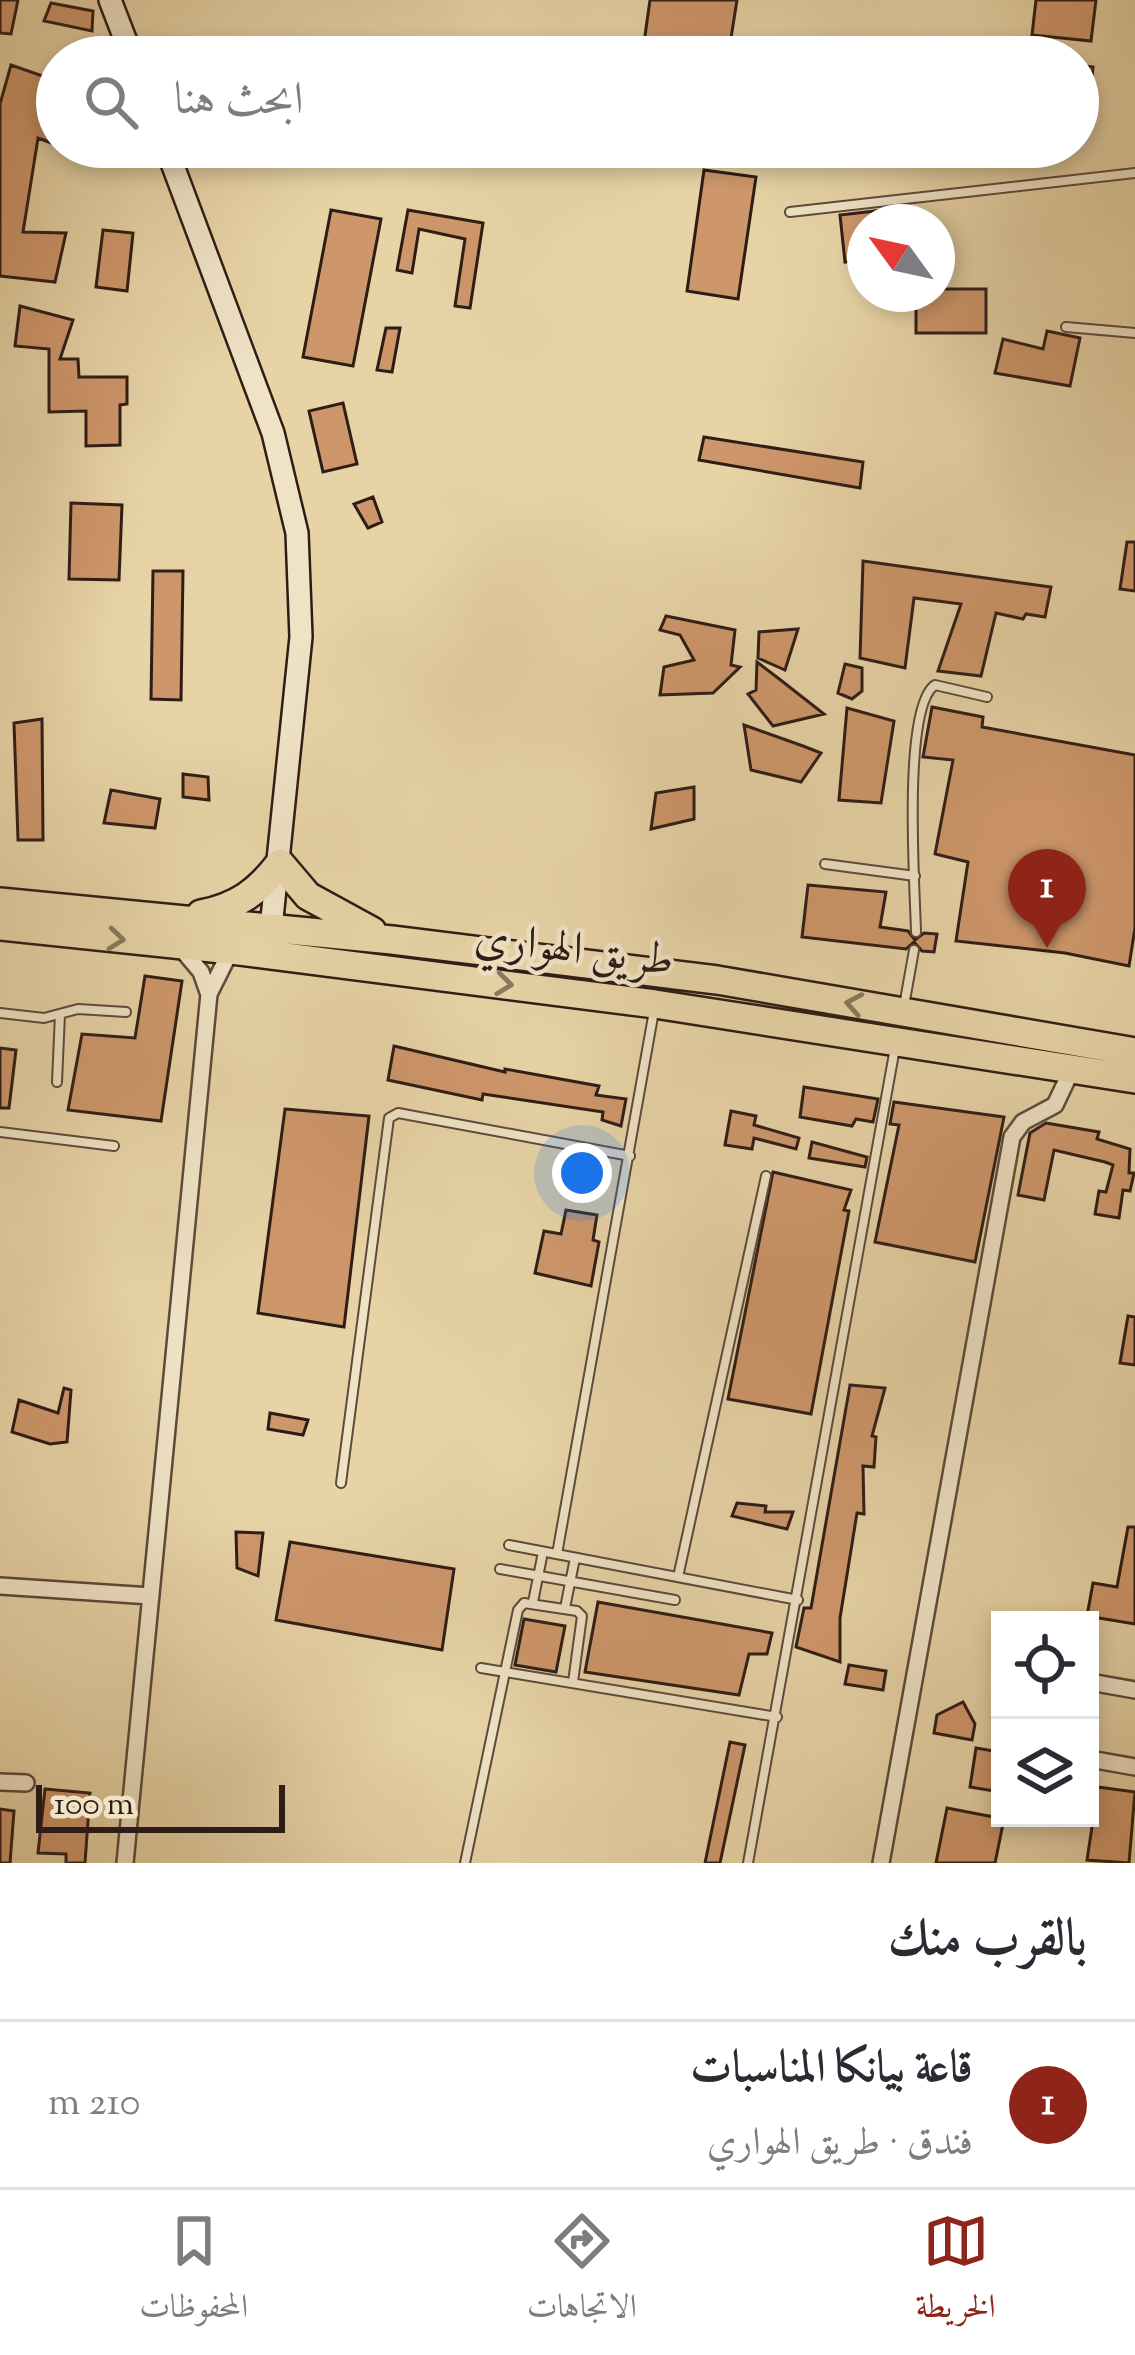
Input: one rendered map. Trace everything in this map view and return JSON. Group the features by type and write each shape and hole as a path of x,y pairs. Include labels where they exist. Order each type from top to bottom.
{"highway":[{"path":"175,932 239,903 264,884 280,863 297,887 320,904 392,940"},
{"name":"طريق الهواري","path":"0,902 175,932 231,950 655,1004 899,1027 987,1041 1134,1052"},
{"name":"طريق الهواري","path":"1,926 175,932 271,928 392,940 716,980 899,1027"},
{"name":"طريق الهواري","path":"987,1041 1073,1066 1134,1052"}],"street":[{"path":"110,0 124,36"},
{"path":"174,168 273,433 297,533 301,637 271,928"},
{"path":"175,932 209,994"},
{"path":"125,1863 209,994 231,950"},
{"path":"881,1863 1012,1137 1023,1122 1055,1105 1073,1066"},
{"path":"0,1586 151,1596"},
{"path":"1099,1684 1135,1690"},
{"path":"1099,1760 1135,1766"},
{"path":"0,1782 26,1783"}],"lane":[{"path":"790,212 1135,173"},
{"path":"1066,327 1135,333"},
{"path":"916,932 912,785 923,698 935,686 987,697"},
{"path":"825,864 915,876"},
{"path":"0,936 1,926"},
{"path":"748,1863 914,950"},
{"path":"557,1554 655,1004"},
{"path":"0,1012 44,1018 78,1009 126,1012"},
{"path":"57,1082 60,1014"},
{"path":"340,1483 389,1118 398,1113 630,1156"},
{"path":"0,1132 114,1146"},
{"path":"678,1577 766,1176"},
{"path":"509,1545 798,1600"},
{"path":"533,1602 543,1552"},
{"path":"565,1608 574,1558"},
{"path":"500,1569 676,1600"},
{"path":"465,1863 518,1610 524,1603 577,1611 584,1619 573,1682"},
{"path":"481,1668 777,1717"}],"building":[{"path":"0,0 18,0 11,34 0,33"},
{"path":"650,0 737,0 731,36 645,36"},
{"path":"1036,0 1096,0 1092,36 1032,35"},
{"path":"51,3 93,11 92,31 44,21"},
{"path":"11,65 36,74 36,151 23,232 66,233 55,282 0,276 0,104"},
{"path":"704,170 756,177 738,299 687,291"},
{"path":"331,210 381,219 353,366 303,357"},
{"path":"408,210 483,223 470,308 455,306 465,239 419,229 412,273 397,270"},
{"path":"847,214 847,262 845,262 840,215"},
{"path":"103,230 133,233 127,291 96,287"},
{"path":"955,289 986,289 986,333 916,333 916,312 955,312"},
{"path":"20,306 73,320 60,359 78,359 79,377 127,377 127,404 120,405 120,445 86,446 86,411 49,412 49,349 15,346"},
{"path":"386,328 400,328 392,372 377,370"},
{"path":"1047,331 1080,338 1070,386 995,373 1003,339 1043,349"},
{"path":"343,403 357,464 323,472 309,411"},
{"path":"704,437 863,462 860,488 699,460"},
{"path":"373,497 382,522 368,528 354,504"},
{"path":"71,503 122,505 119,580 69,579"},
{"path":"1127,542 1135,542 1135,591 1120,589"},
{"path":"863,561 1051,587 1045,617 1026,614 1023,619 996,613 981,676 938,671 961,604 914,598 905,668 860,658"},
{"path":"153,571 183,571 181,700 151,699"},
{"path":"666,616 735,630 731,665 740,667 713,693 660,695 664,667 694,660 680,635 660,630"},
{"path":"798,629 785,670 758,658 759,632"},
{"path":"757,662 824,714 773,726 748,694 756,690"},
{"path":"845,664 862,668 862,691 852,699 838,693"},
{"path":"932,707 983,717 982,727 1135,755 1135,928 1129,966 1065,953 956,941 968,862 935,854 953,760 923,757"},
{"path":"847,708 894,721 881,803 839,800"},
{"path":"42,719 43,840 18,840 14,723"},
{"path":"744,725 821,753 801,782 751,770"},
{"path":"183,774 208,777 209,800 183,797"},
{"path":"694,787 694,819 651,829 656,793"},
{"path":"111,790 160,799 155,828 104,823"},
{"path":"808,885 886,892 880,927 908,931 915,940 924,933 937,934 934,952 922,951 914,942 906,949 802,937"},
{"path":"145,976 182,981 161,1121 68,1110 82,1034 135,1038"},
{"path":"394,1046 505,1072 599,1086 596,1095 626,1099 621,1126 602,1120 603,1112 483,1094 482,1100 388,1080"},
{"path":"0,1048 16,1050 9,1108 0,1108"},
{"path":"804,1087 878,1099 873,1122 856,1119 852,1126 800,1117"},
{"path":"894,1102 1004,1117 975,1262 875,1242 899,1125 890,1124"},
{"path":"285,1109 369,1116 344,1327 258,1313"},
{"path":"731,1111 756,1116 754,1125 799,1138 796,1149 754,1138 752,1149 725,1145"},
{"path":"1046,1123 1099,1132 1097,1139 1130,1149 1129,1173 1134,1173 1130,1191 1123,1190 1119,1218 1095,1214 1099,1191 1106,1192 1113,1165 1054,1150 1044,1200 1018,1195 1030,1133"},
{"path":"812,1142 867,1157 865,1167 809,1158"},
{"path":"773,1172 851,1190 811,1414 728,1399"},
{"path":"566,1210 597,1215 593,1240 599,1242 591,1286 535,1273 544,1231 561,1234"},
{"path":"1128,1316 1135,1317 1135,1365 1120,1363"},
{"path":"850,1385 885,1388 872,1436 876,1437 874,1467 863,1466 864,1514 857,1513 840,1618 840,1662 796,1647 804,1608 811,1608"},
{"path":"64,1388 71,1390 67,1442 50,1444 12,1432 19,1400 58,1413"},
{"path":"270,1413 308,1420 303,1435 268,1429"},
{"path":"737,1503 766,1506 765,1512 793,1512 787,1529 732,1516"},
{"path":"1128,1527 1135,1527 1135,1624 1099,1618 1099,1611 1088,1611 1093,1583 1117,1587"},
{"path":"236,1532 263,1533 258,1576 237,1568"},
{"path":"290,1542 454,1569 442,1650 276,1620"},
{"path":"598,1602 772,1633 767,1654 749,1654 739,1695 585,1672"},
{"path":"524,1619 565,1626 556,1672 515,1665"},
{"path":"849,1665 886,1671 883,1690 845,1684"},
{"path":"963,1702 975,1724 972,1740 934,1733 937,1715"},
{"path":"730,1742 745,1745 720,1863 705,1863"},
{"path":"976,1748 991,1750 991,1790 970,1787"},
{"path":"1099,1787 1135,1792 1129,1863 1087,1860 1092,1827 1099,1827"},
{"path":"45,1789 90,1793 85,1863 66,1863 66,1854 38,1853"},
{"path":"947,1808 991,1816 991,1827 1002,1827 995,1863 936,1863"},
{"path":"0,1809 14,1811 10,1863 0,1863"}],"place":[{"name":"قاعة بيانكا المناسبات","path":"1047,948"}]}
